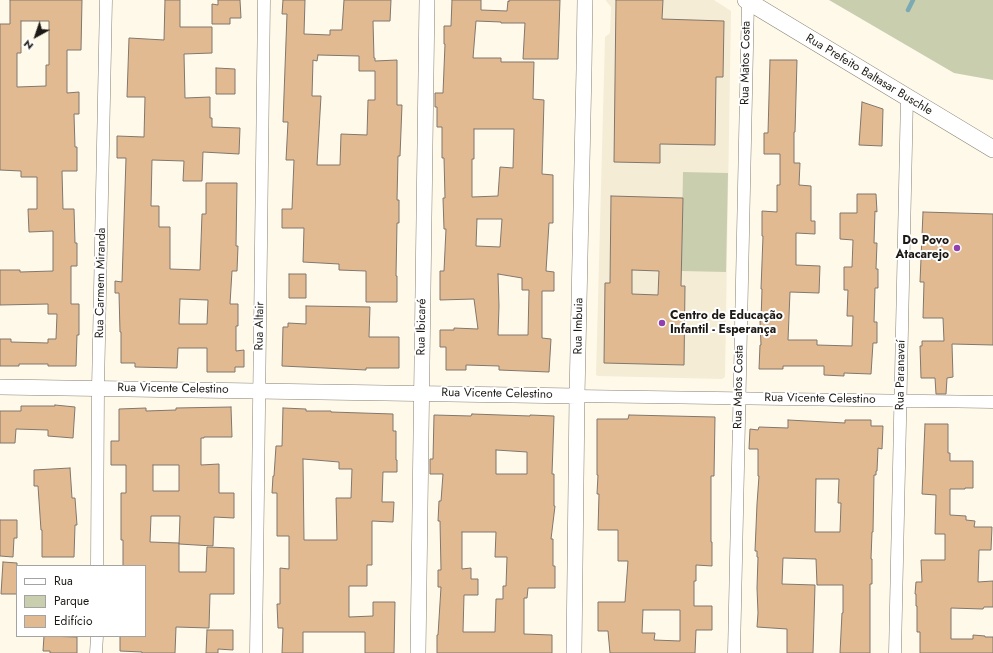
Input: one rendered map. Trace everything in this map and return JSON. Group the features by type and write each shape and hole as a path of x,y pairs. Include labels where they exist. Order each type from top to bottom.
{"main road":[{"name":"Rua Prefeito Baltasar Buschle","path":"747,1 993,149"}],"street":[{"name":"Rua Carmem Miranda","path":"97,565 98,388 106,0"},
{"name":"Rua Altair","path":"256,653 264,0"},
{"name":"Rua Ibicaré","path":"418,653 427,0"},
{"name":"Rua Imbuia","path":"574,653 577,396 585,0"},
{"name":"Rua Matos Costa","path":"734,653 747,1"},
{"name":"Rua Paranavaí","path":"895,653 907,97"},
{"name":"Rua Vicente Celestino","path":"0,386 993,402"},
{"path":"96,637 96,653"}],"shaded area":[{"path":"606,0 714,0 731,11 725,377 722,379 596,375 605,37 610,33 611,7"}],"green space":[{"path":"829,0 993,0 993,80 954,73"},
{"path":"683,172 728,173 726,272 681,271"}],"building":[{"path":"10,0 82,0 81,50 67,50 67,93 79,92 79,114 74,114 75,147 77,147 77,171 62,171 63,209 74,209 75,243 77,243 77,266 71,266 71,304 79,304 79,335 77,335 76,366 19,364 19,366 0,366 0,339 11,339 11,342 48,343 48,339 56,339 57,314 48,314 48,304 0,305 0,270 20,270 20,272 53,271 53,231 29,232 28,209 37,209 37,177 21,177 21,171 0,170 0,24 10,24","holes":["21,21 49,21 49,65 46,65 46,86 17,87 17,53 21,53"]},
{"path":"165,0 180,0 180,27 212,27 212,53 184,54 185,98 210,97 210,118 212,118 212,127 240,128 239,154 203,152 202,181 183,181 184,161 152,160 151,206 159,206 159,227 170,227 170,269 200,270 202,214 206,214 206,183 237,183 237,271 232,271 230,304 238,304 236,351 244,350 244,367 235,367 235,372 207,372 207,348 178,348 177,368 135,367 135,363 121,363 119,293 115,293 115,281 122,282 126,158 117,158 117,136 144,137 145,97 127,97 129,38 164,40","holes":["180,299 208,300 207,324 179,324"]},
{"path":"218,0 240,0 241,18 230,18 230,24 212,24 212,4 218,5"},
{"path":"283,0 305,0 304,34 330,35 330,30 342,30 344,0 391,0 390,21 373,21 375,61 397,60 397,105 402,105 400,156 398,156 397,200 399,200 399,223 397,223 397,302 366,302 366,271 339,270 339,264 303,262 304,228 282,228 282,209 292,209 294,160 286,160 288,122 283,122 287,14 282,14","holes":["318,55 359,56 359,71 375,71 375,100 368,100 367,135 341,134 340,165 317,165 321,96 312,96 313,60 317,61"]},
{"path":"452,0 481,0 481,10 507,11 509,0 560,0 558,59 523,59 525,23 476,21 473,58 501,58 501,62 534,62 533,99 544,100 542,174 553,175 553,223 549,223 546,271 554,272 554,291 542,291 542,338 551,339 549,372 499,370 499,366 466,365 466,370 446,370 446,347 440,347 440,330 454,330 454,328 478,329 474,299 440,300 440,271 444,271 446,229 444,229 443,198 445,198 444,158 442,158 442,127 437,127 435,93 443,93 445,44 444,26 451,26","holes":["474,129 514,129 513,168 500,167 498,196 472,197","477,219 502,219 500,247 476,246","498,274 522,278 522,290 529,290 528,335 498,335"]},
{"path":"616,0 663,0 662,19 724,21 723,77 716,77 715,145 660,144 660,163 614,162"},
{"path":"770,60 797,60 794,163 800,163 799,185 811,186 811,221 815,221 815,234 796,233 796,265 820,266 819,293 790,292 788,340 817,340 817,345 852,346 853,316 847,316 848,290 844,290 844,267 852,267 853,240 840,239 840,213 857,213 857,194 876,194 877,212 875,211 874,243 877,243 876,269 878,269 878,288 875,288 874,322 877,322 877,343 873,343 871,374 844,373 844,376 824,375 824,366 783,366 783,369 759,369 761,345 762,211 777,212 777,185 780,185 780,154 764,154 764,133 768,133"},
{"path":"216,68 235,69 235,94 216,94"},
{"path":"862,102 883,109 882,146 859,145"},
{"path":"611,196 683,198 681,286 685,286 684,365 604,363 605,283 610,283","holes":["632,270 659,271 658,295 632,294"]},
{"path":"923,212 993,214 993,345 952,344 953,377 947,378 946,394 936,394 935,378 921,378 920,346 922,346 922,341 944,341 943,318 923,318 924,282 920,282"},
{"path":"289,274 306,274 306,298 289,298"},
{"path":"306,306 370,307 369,337 399,337 399,368 366,368 366,370 282,366 283,327 288,327 288,323 306,324"},
{"path":"55,405 75,407 73,438 48,436 48,430 16,429 15,443 0,443 0,411 21,411 21,406"},
{"path":"231,407 232,437 201,438 201,465 219,464 219,493 234,493 234,518 214,517 213,546 179,544 179,572 206,572 207,547 234,548 234,594 210,594 209,628 176,627 175,653 120,651 120,637 146,637 146,565 123,565 123,540 121,540 121,493 126,493 126,465 111,465 111,441 119,441 119,409 146,408 146,411 176,410 176,408","holes":["153,465 179,465 179,491 153,491","151,516 180,516 179,543 150,542"]},
{"path":"283,408 306,409 306,411 393,414 393,431 396,431 397,472 383,472 382,502 394,502 393,522 372,521 372,565 367,565 367,586 349,586 349,617 373,616 373,602 395,602 394,653 365,653 365,632 303,632 303,653 282,653 283,628 278,628 277,604 280,604 280,568 289,569 289,536 277,536 277,493 272,493 276,446 282,446","holes":["303,459 339,462 339,469 352,469 351,498 336,498 337,540 304,540"]},
{"path":"472,414 554,416 552,474 554,474 555,506 551,539 553,539 555,588 528,588 527,598 524,598 524,634 552,635 552,653 437,653 441,587 438,587 438,570 441,570 440,521 438,521 443,474 430,474 430,459 433,459 434,415 471,416","holes":["496,450 527,452 527,474 496,474","462,532 496,532 495,557 507,557 506,586 503,586 503,599 496,599 495,632 463,632 464,595 478,595 478,579 471,579 471,568 462,569"]},
{"path":"629,415 715,417 714,476 711,476 712,566 696,565 696,581 694,581 694,606 712,606 712,630 696,630 695,653 610,653 608,631 598,631 598,602 625,602 628,561 618,561 618,530 598,530 599,494 597,494 597,419 628,419","holes":["643,610 680,610 680,641 654,640 655,633 642,633"]},
{"path":"788,420 845,423 845,420 871,420 871,426 883,426 882,449 878,448 877,471 876,475 874,475 871,559 872,584 870,584 870,653 840,653 843,613 843,585 817,585 816,559 783,558 782,584 815,585 813,653 787,653 787,629 757,627 758,557 757,551 755,551 759,476 758,449 749,449 750,429 758,430 759,427 788,428","holes":["816,479 839,479 838,503 841,503 840,532 815,532"]},
{"path":"925,424 948,424 948,453 950,453 950,461 973,461 973,488 950,489 950,515 966,516 966,520 975,521 974,527 992,527 991,550 979,550 978,582 993,581 993,607 984,607 983,609 951,608 951,639 973,639 973,635 993,637 993,653 920,653 920,632 917,632 917,606 915,594 916,582 922,582 921,560 945,560 945,534 935,534 936,495 922,494"},
{"path":"70,468 72,498 75,498 77,525 75,525 74,557 42,557 42,530 38,486 34,486 34,470"},
{"path":"0,520 17,520 17,538 14,538 13,557 0,556"},
{"path":"3,562 17,563 16,594 1,594"},
{"path":"207,630 233,630 233,650 218,649 218,653 206,653"},
{"path":"44,637 77,637 77,653 50,653 50,651 43,651"}],"waterway":[{"path":"908,10 913,0"}],"place":[{"name":"Do Povo Atacarejo","path":"957,248"},
{"name":"Centro de Educação Infantil - Esperança","path":"662,323"}]}
